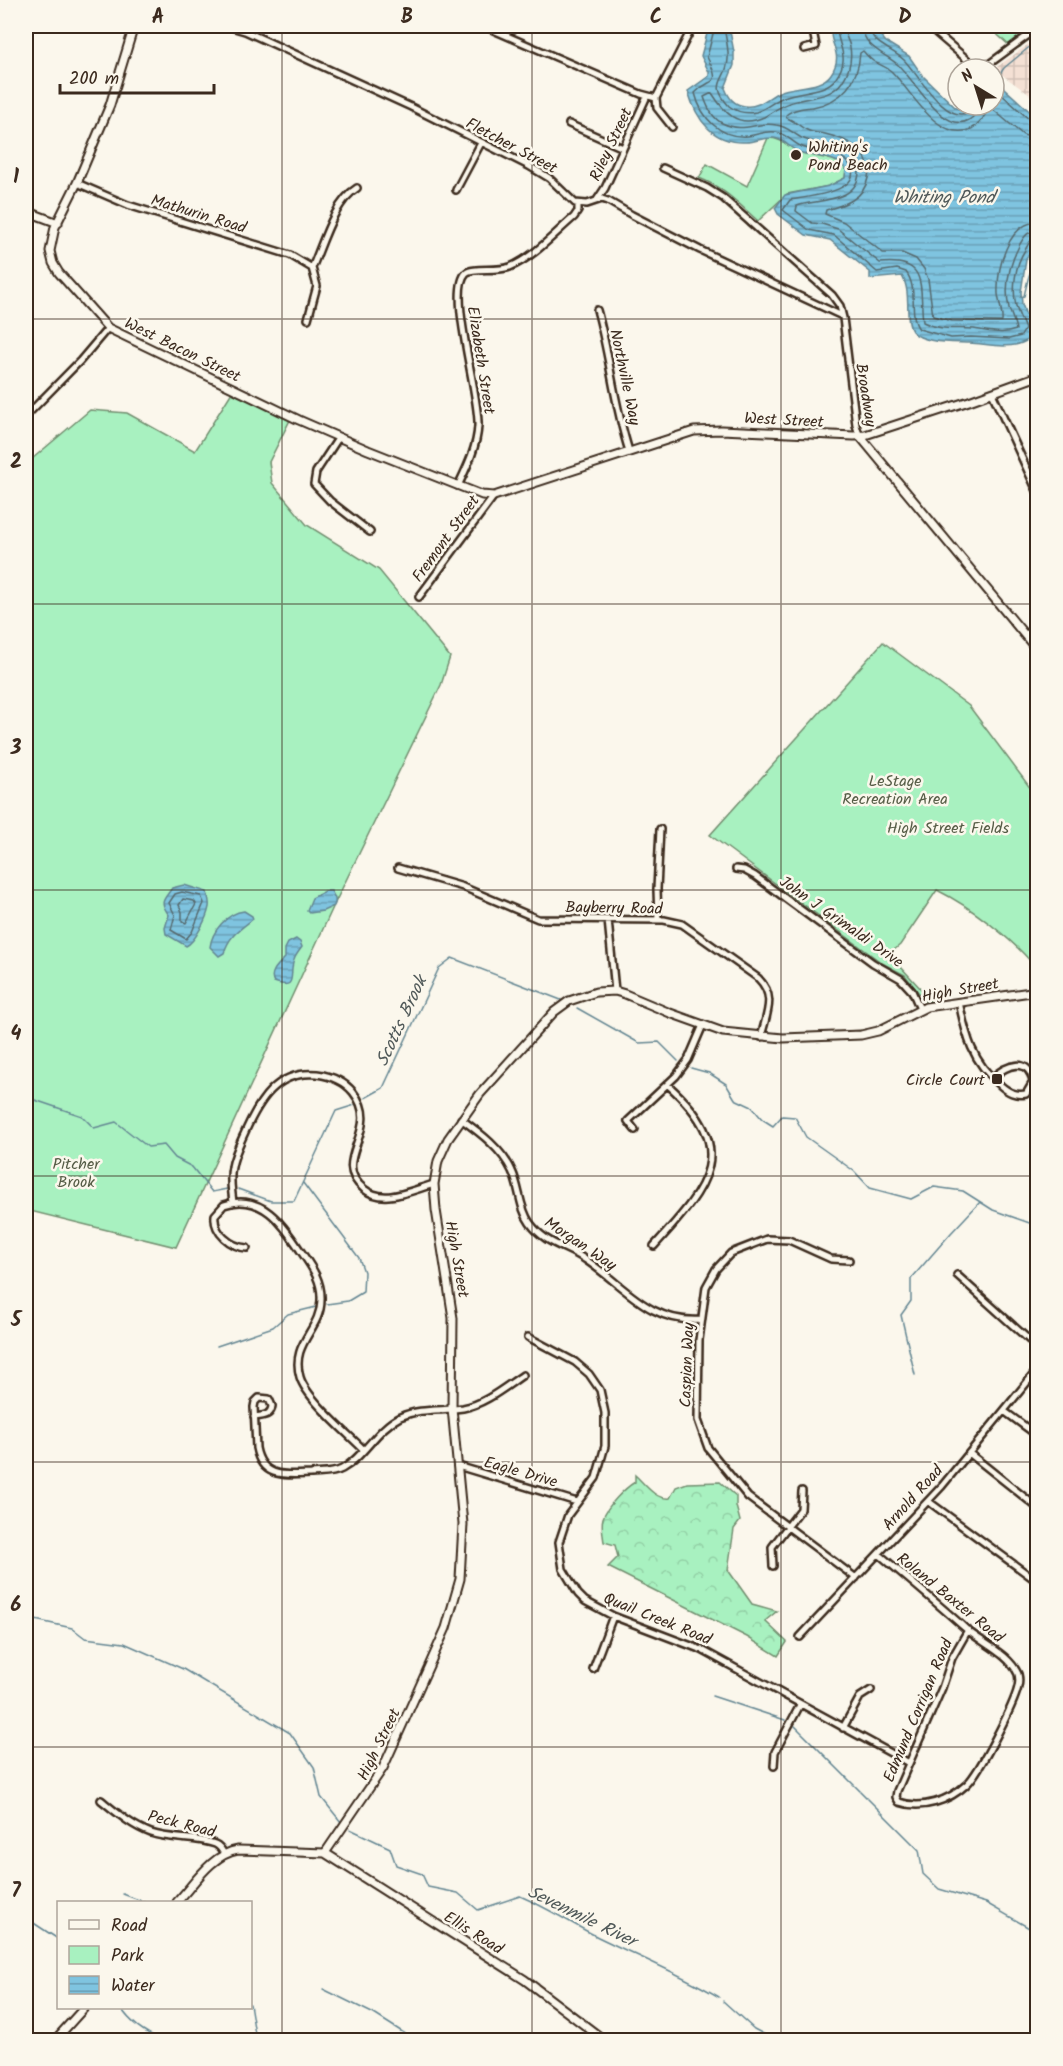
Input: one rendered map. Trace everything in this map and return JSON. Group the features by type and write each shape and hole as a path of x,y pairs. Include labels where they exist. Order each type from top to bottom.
{"street":[{"name":"West Bacon Street","path":"134,26 110,105 58,223 50,251 53,263 68,285 108,328 299,420 458,486 482,495 494,496"},
{"name":"Fletcher Street","path":"228,26 245,31 411,106 549,178 578,204"},
{"path":"484,26 656,98"},
{"path":"672,127 657,108 656,98 693,26"},
{"path":"804,49 816,46 812,26"},
{"path":"928,26 964,57"},
{"path":"998,57 1038,28"},
{"name":"Riley Street","path":"595,202 605,188 647,96"},
{"path":"569,124 623,148"},
{"path":"456,190 481,142"},
{"name":"Broadway","path":"663,168 707,188 730,204 832,295 840,306 842,316 859,435 1038,651"},
{"name":"Mathurin Road","path":"77,183 128,205 290,255 312,267"},
{"path":"308,319 318,286 312,267 341,203 349,193 357,188"},
{"path":"578,204 608,201 699,250 842,316"},
{"name":"Elizabeth Street","path":"458,486 473,450 478,425 478,407 459,301 460,283 467,272 472,270 495,271 517,264 574,217 578,211 578,204"},
{"path":"26,211 58,223"},
{"name":"Northville Way","path":"597,310 606,343 619,416 629,450"},
{"path":"26,416 80,361 108,328"},
{"name":"West Street","path":"494,496 680,434 703,430 859,435 888,428 1038,376"},
{"path":"992,393 1038,493"},
{"path":"339,437 316,472 314,484 330,501 370,532"},
{"name":"Fremont Street","path":"419,597 494,496"},
{"path":"1025,635 1038,626"},
{"path":"658,920 660,830"},
{"name":"Bayberry Road","path":"398,868 457,885 532,918 658,920 682,924 762,983 770,994 761,1037"},
{"name":"John J Grimaldi Drive","path":"736,870 750,872 876,965 901,979 912,991 920,1009"},
{"path":"608,920 615,991"},
{"name":"High Street","path":"325,1853 383,1768 452,1612 462,1564 463,1524 452,1408 453,1318 434,1184 441,1153 448,1138 480,1094 554,1012 578,997 596,992 615,991 723,1032 761,1037 861,1035 885,1028 920,1009 1038,991"},
{"path":"959,1002 973,1055 982,1068 992,1078 1010,1093 1026,1094 1033,1082 1028,1068 1019,1065 1008,1067 992,1078"},
{"path":"635,1130 628,1121 668,1085 685,1065 703,1025"},
{"path":"233,1203 232,1166 257,1106 277,1084 288,1078 304,1074 340,1080 351,1089 359,1101 363,1115 362,1130 353,1150 351,1163 355,1179 364,1189 374,1195 384,1197 434,1184"},
{"path":"654,1246 697,1195 705,1179 709,1161 709,1143 700,1120 691,1106 668,1085"},
{"name":"Morgan Way","path":"461,1119 503,1156 512,1171 525,1214 539,1233 550,1242 584,1258 642,1305 673,1318 700,1320"},
{"path":"247,1248 230,1243 215,1224 215,1215 220,1208 233,1203 259,1207 278,1218 316,1274 321,1293 321,1308 316,1322 300,1349 298,1363 300,1377 312,1397 363,1449"},
{"name":"Caspian Way","path":"849,1260 831,1259 789,1240 767,1239 731,1253 716,1269 706,1287 700,1320 698,1420 703,1437 715,1457 748,1497 856,1578"},
{"path":"957,1275 1038,1348"},
{"name":"Quail Creek Road","path":"528,1337 575,1362 589,1374 600,1390 606,1413 605,1446 596,1478 568,1515 559,1542 561,1560 568,1579 578,1594 591,1605 613,1616 702,1650 909,1763"},
{"name":"Arnold Road","path":"800,1637 928,1501 1038,1369"},
{"path":"254,1417 258,1457 267,1469 276,1474 287,1475 338,1471 383,1429 399,1418 417,1411 464,1408 480,1402 523,1375"},
{"path":"1004,1411 1038,1436"},
{"path":"969,1453 1038,1508"},
{"name":"Eagle Drive","path":"458,1466 577,1502"},
{"path":"773,1566 772,1547 801,1509 802,1491"},
{"path":"928,1501 1038,1582"},
{"name":"Roland Baxter Road","path":"879,1554 1010,1664 1018,1674 1019,1680 1017,1691 979,1767 966,1785 935,1803 917,1805 899,1802"},
{"path":"593,1669 613,1616"},
{"name":"Edmund Corrigan Road","path":"899,1802 896,1797 897,1791 952,1658 968,1630"},
{"path":"843,1728 860,1697 871,1690"},
{"path":"774,1766 775,1752 800,1705"},
{"name":"Peck Road","path":"101,1800 129,1822 152,1833 214,1844 221,1848 224,1854"},
{"path":"178,1901 224,1854 238,1850 325,1853"},
{"name":"Ellis Road","path":"325,1853 525,1980 604,2040"},
{"path":"55,2040 82,2009"}],"shaded area":[{"path":"1037,38 1037,100 1006,78 1006,60"}],"green space":[{"path":"988,26 1028,26 1033,30 1020,47 1013,49"},
{"path":"768,138 782,141 802,153 825,158 842,165 846,169 845,178 829,186 787,194 758,221 723,191 699,178 707,164 747,186"},
{"name":"Pitcher Brook","path":"232,392 290,420 269,462 272,483 307,525 379,570 450,657 441,685 335,903 176,1247 26,1210 26,464 90,410 127,413 195,451"},
{"name":"LeStage Recreation Area","path":"883,642 969,706 1037,797 1037,969 1016,946 991,925 964,905 937,890 900,945 889,954 932,1001 925,1001 905,975 882,963 710,835"},
{"path":"635,1475 660,1497 670,1498 676,1487 687,1483 720,1482 736,1496 740,1521 734,1529 728,1570 752,1604 777,1611 765,1621 787,1642 778,1656 747,1637 608,1567 618,1557 615,1545 604,1542 603,1518 608,1508 626,1488 635,1482"}],"water":[{"name":"Whiting Pond","path":"709,26 729,26 734,65 725,88 732,100 738,104 754,106 779,92 827,79 837,59 831,37 833,26 872,26 886,42 909,56 922,75 946,98 946,117 1006,117 1006,90 1037,118 1038,174 1035,187 1037,238 1026,260 1021,292 1022,304 1031,329 1026,341 1020,344 999,346 939,342 917,335 912,331 908,320 907,290 902,276 870,279 870,272 830,240 806,235 778,214 775,208 785,195 829,186 845,178 846,169 831,159 798,152 778,139 734,142 715,134 701,120 688,91 709,76 701,56"},
{"path":"184,885 207,892 209,903 208,912 200,929 186,946 166,934 165,928 169,915 163,904 172,888"},
{"path":"325,891 331,891 335,900 334,906 310,913 307,910 312,898"},
{"path":"244,911 253,919 235,934 224,953 219,956 210,947 217,929 232,915"},
{"path":"296,939 302,947 292,965 290,983 274,982 273,972 285,958 288,943"}],"waterway":[{"path":"1006,66 1033,44 1038,43"},
{"path":"1020,297 1024,296 1030,272 1038,259"},
{"name":"Scotts Brook","path":"365,1098 383,1088 439,968 452,958 561,1000"},
{"name":"Scotts Brook","path":"577,1008 639,1043 659,1042 678,1061"},
{"name":"Scotts Brook","path":"691,1068 709,1073 726,1084 735,1099 752,1107 762,1119 773,1126 782,1116 795,1117 806,1137 854,1171 870,1188 911,1199 934,1187 963,1191 993,1210 1038,1226"},
{"name":"Scotts Brook","path":"26,1097 82,1116 94,1128 116,1122 148,1147 164,1145 175,1158 192,1167 212,1192 227,1189"},
{"name":"Scotts Brook","path":"238,1189 271,1201 294,1201 336,1111 355,1105"},
{"path":"303,1183 359,1258 364,1272 363,1292 348,1301 327,1304"},
{"path":"915,1375 901,1315 911,1301 911,1279 980,1202"},
{"path":"217,1346 273,1327 288,1314 316,1307"},
{"name":"Sevenmile River","path":"26,1618 72,1628 85,1638 124,1643 183,1669 290,1733 314,1767 321,1797 341,1822"},
{"path":"712,1696 785,1720"},
{"path":"795,1726 919,1850 923,1874 939,1889 986,1903 1038,1933"},
{"name":"Sevenmile River","path":"350,1829 390,1848 396,1865 422,1874 428,1887 458,1893 478,1910 520,1896 719,1997"},
{"path":"123,1894 141,1901"},
{"path":"26,1918 57,1938"},
{"path":"323,1989 374,2014 415,2040"},
{"name":"Sevenmile River","path":"723,2001 754,2029 775,2040"},
{"path":"122,2009 139,2027 162,2040"},
{"path":"251,2009 256,2040"}],"place":[{"name":"Whiting's Pond Beach","path":"796,155"},
{"name":"Circle Court","path":"997,1079"}],"park label":[{"name":"High Street Fields","path":"948,827"}]}
